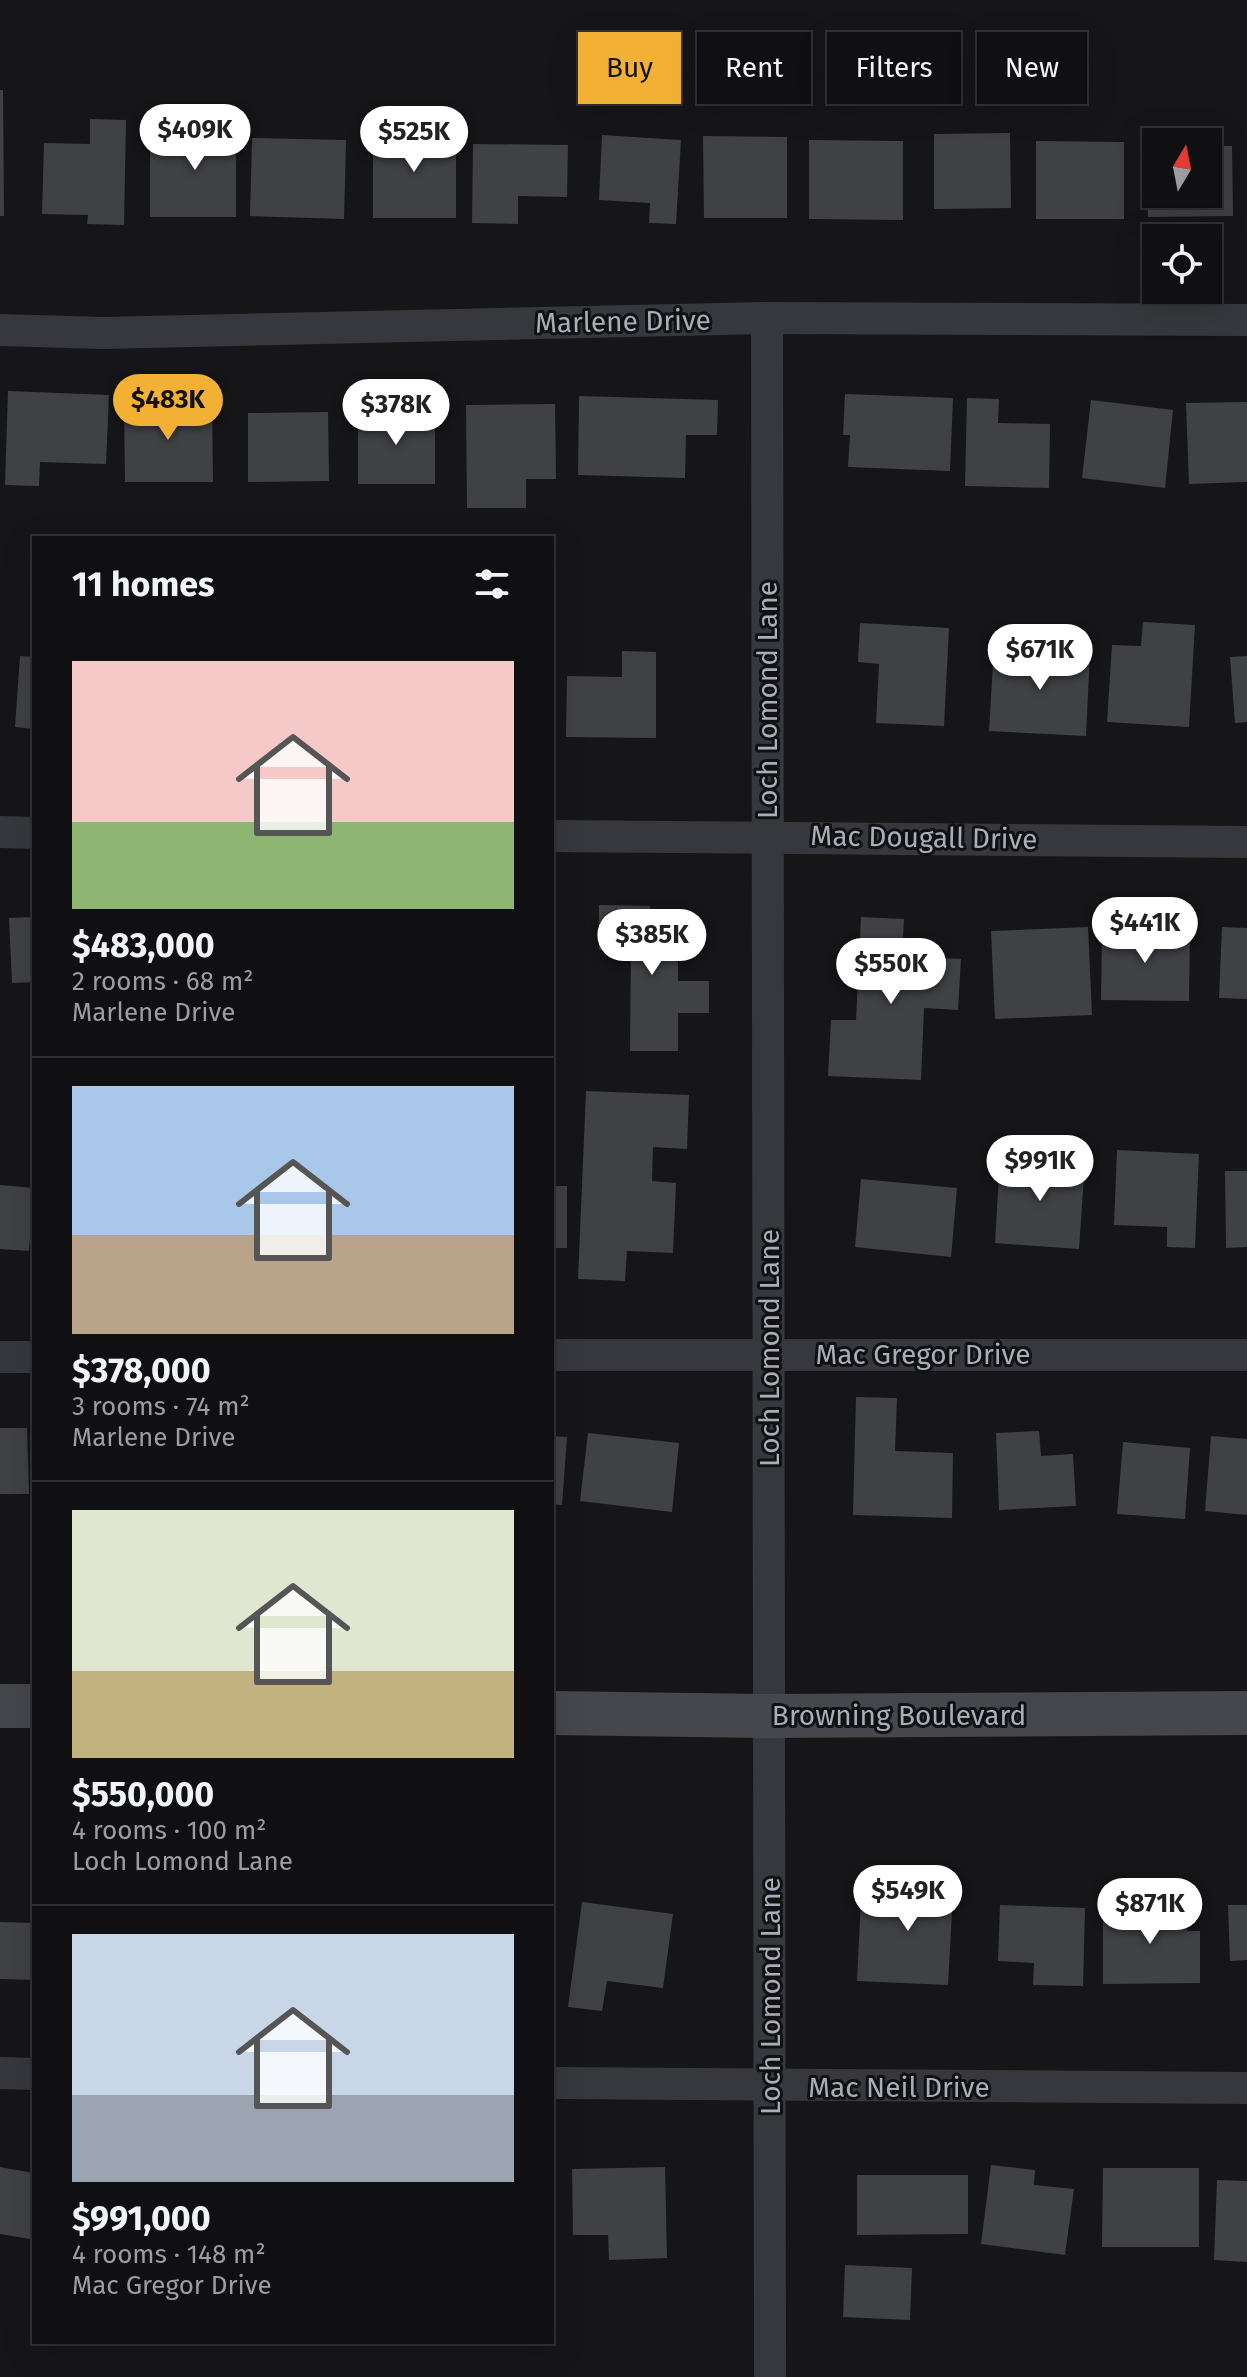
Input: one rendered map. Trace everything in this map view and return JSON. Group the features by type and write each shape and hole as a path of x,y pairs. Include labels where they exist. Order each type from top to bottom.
{"street":[{"name":"Marlene Drive","path":"0,330 103,333 767,318 1247,320"},
{"name":"Loch Lomond Lane","path":"767,318 770,2377"},
{"path":"0,832 32,833"},
{"name":"Mac Dougall Drive","path":"554,836 768,835 1247,842"},
{"name":"Mac Gregor Drive","path":"554,1355 1247,1355"},
{"path":"0,1357 32,1357"},
{"path":"0,1706 32,1706"},
{"name":"Browning Boulevard","path":"554,1713 769,1716 1247,1713"},
{"path":"0,2073 32,2074"},
{"name":"Mac Neil Drive","path":"554,2083 1247,2088"}],"building":[{"path":"0,90 3,90 4,216 0,216"},
{"path":"90,119 126,120 124,225 87,224 88,215 42,214 44,143 90,144"},
{"path":"171,121 236,121 236,217 150,217 150,149 171,149"},
{"path":"373,130 456,130 456,218 373,218"},
{"path":"1010,133 1011,208 934,209 934,134"},
{"path":"602,135 681,140 676,224 649,223 650,203 599,200"},
{"path":"703,136 787,137 787,218 704,218"},
{"path":"252,138 346,140 344,219 250,216"},
{"path":"809,140 903,141 903,220 809,219"},
{"path":"1036,141 1124,142 1124,219 1036,219"},
{"path":"473,144 568,145 567,197 518,196 518,224 472,223"},
{"path":"1222,146 1232,146 1233,216 1148,217 1148,208 1222,208"},
{"path":"8,391 109,395 106,464 40,462 39,486 5,485"},
{"path":"845,394 953,398 950,471 848,467 850,435 843,435"},
{"path":"579,396 718,400 717,435 686,435 685,478 578,475"},
{"path":"967,398 999,399 998,423 1050,424 1049,488 965,486"},
{"path":"1091,400 1173,410 1165,488 1082,478"},
{"path":"1247,402 1247,482 1189,484 1186,403"},
{"path":"124,403 212,403 213,482 125,482"},
{"path":"555,404 556,479 526,479 526,508 467,508 466,405"},
{"path":"358,409 435,410 435,484 358,484"},
{"path":"328,412 329,481 248,482 248,413"},
{"path":"1143,622 1195,625 1189,727 1107,722 1112,645 1141,646"},
{"path":"860,623 949,628 944,726 876,723 879,664 858,662"},
{"path":"994,647 1090,652 1086,736 989,731"},
{"path":"622,651 656,652 656,738 566,737 567,676 622,677"},
{"path":"20,656 32,657 32,729 15,727"},
{"path":"1247,656 1247,722 1235,723 1230,657"},
{"path":"599,905 650,906 650,929 678,929 678,981 709,981 709,1013 678,1013 678,1051 630,1051 631,950 599,950"},
{"path":"32,917 32,982 12,983 9,918"},
{"path":"861,917 904,919 902,956 961,959 958,1010 924,1008 921,1080 828,1076 831,1020 856,1020"},
{"path":"1088,927 1092,1015 995,1019 991,931"},
{"path":"1222,927 1247,928 1247,999 1219,998"},
{"path":"1102,929 1190,931 1189,1001 1101,1000"},
{"path":"586,1091 689,1095 687,1149 653,1147 652,1181 676,1183 673,1253 627,1251 625,1281 578,1279"},
{"path":"1117,1150 1199,1154 1195,1248 1167,1247 1167,1227 1114,1225"},
{"path":"1000,1157 1085,1162 1079,1249 995,1243"},
{"path":"1225,1171 1247,1171 1247,1247 1226,1248"},
{"path":"861,1179 957,1188 951,1257 855,1247"},
{"path":"0,1185 32,1188 29,1251 0,1249"},
{"path":"554,1186 567,1186 567,1248 554,1248"},
{"path":"856,1397 897,1398 895,1451 953,1453 952,1518 853,1515"},
{"path":"0,1428 27,1428 29,1494 0,1494"},
{"path":"1039,1431 1041,1456 1073,1454 1076,1506 999,1510 996,1433"},
{"path":"588,1433 679,1443 672,1512 580,1501"},
{"path":"554,1436 567,1437 562,1505 554,1504"},
{"path":"1211,1436 1247,1439 1247,1515 1205,1511"},
{"path":"1123,1442 1190,1448 1185,1519 1117,1514"},
{"path":"898,1873 954,1876 948,1985 857,1981 861,1898 897,1900"},
{"path":"582,1902 673,1914 663,1988 607,1981 602,2011 568,2007"},
{"path":"1000,1905 1085,1908 1083,1986 1033,1985 1034,1963 998,1961"},
{"path":"1228,1905 1247,1905 1247,1960 1230,1961"},
{"path":"1186,1906 1187,1931 1200,1931 1200,1983 1103,1984 1103,1907"},
{"path":"0,1922 32,1923 32,1980 0,1979"},
{"path":"991,2165 1035,2170 1034,2185 1074,2189 1065,2255 981,2244"},
{"path":"0,2167 32,2173 30,2239 0,2234"},
{"path":"665,2167 667,2258 609,2260 608,2235 573,2235 572,2169"},
{"path":"1103,2168 1199,2168 1199,2247 1102,2247"},
{"path":"857,2175 968,2175 968,2234 857,2235"},
{"path":"1217,2180 1247,2181 1247,2262 1214,2260"},
{"path":"845,2265 912,2268 910,2320 843,2317"}]}
